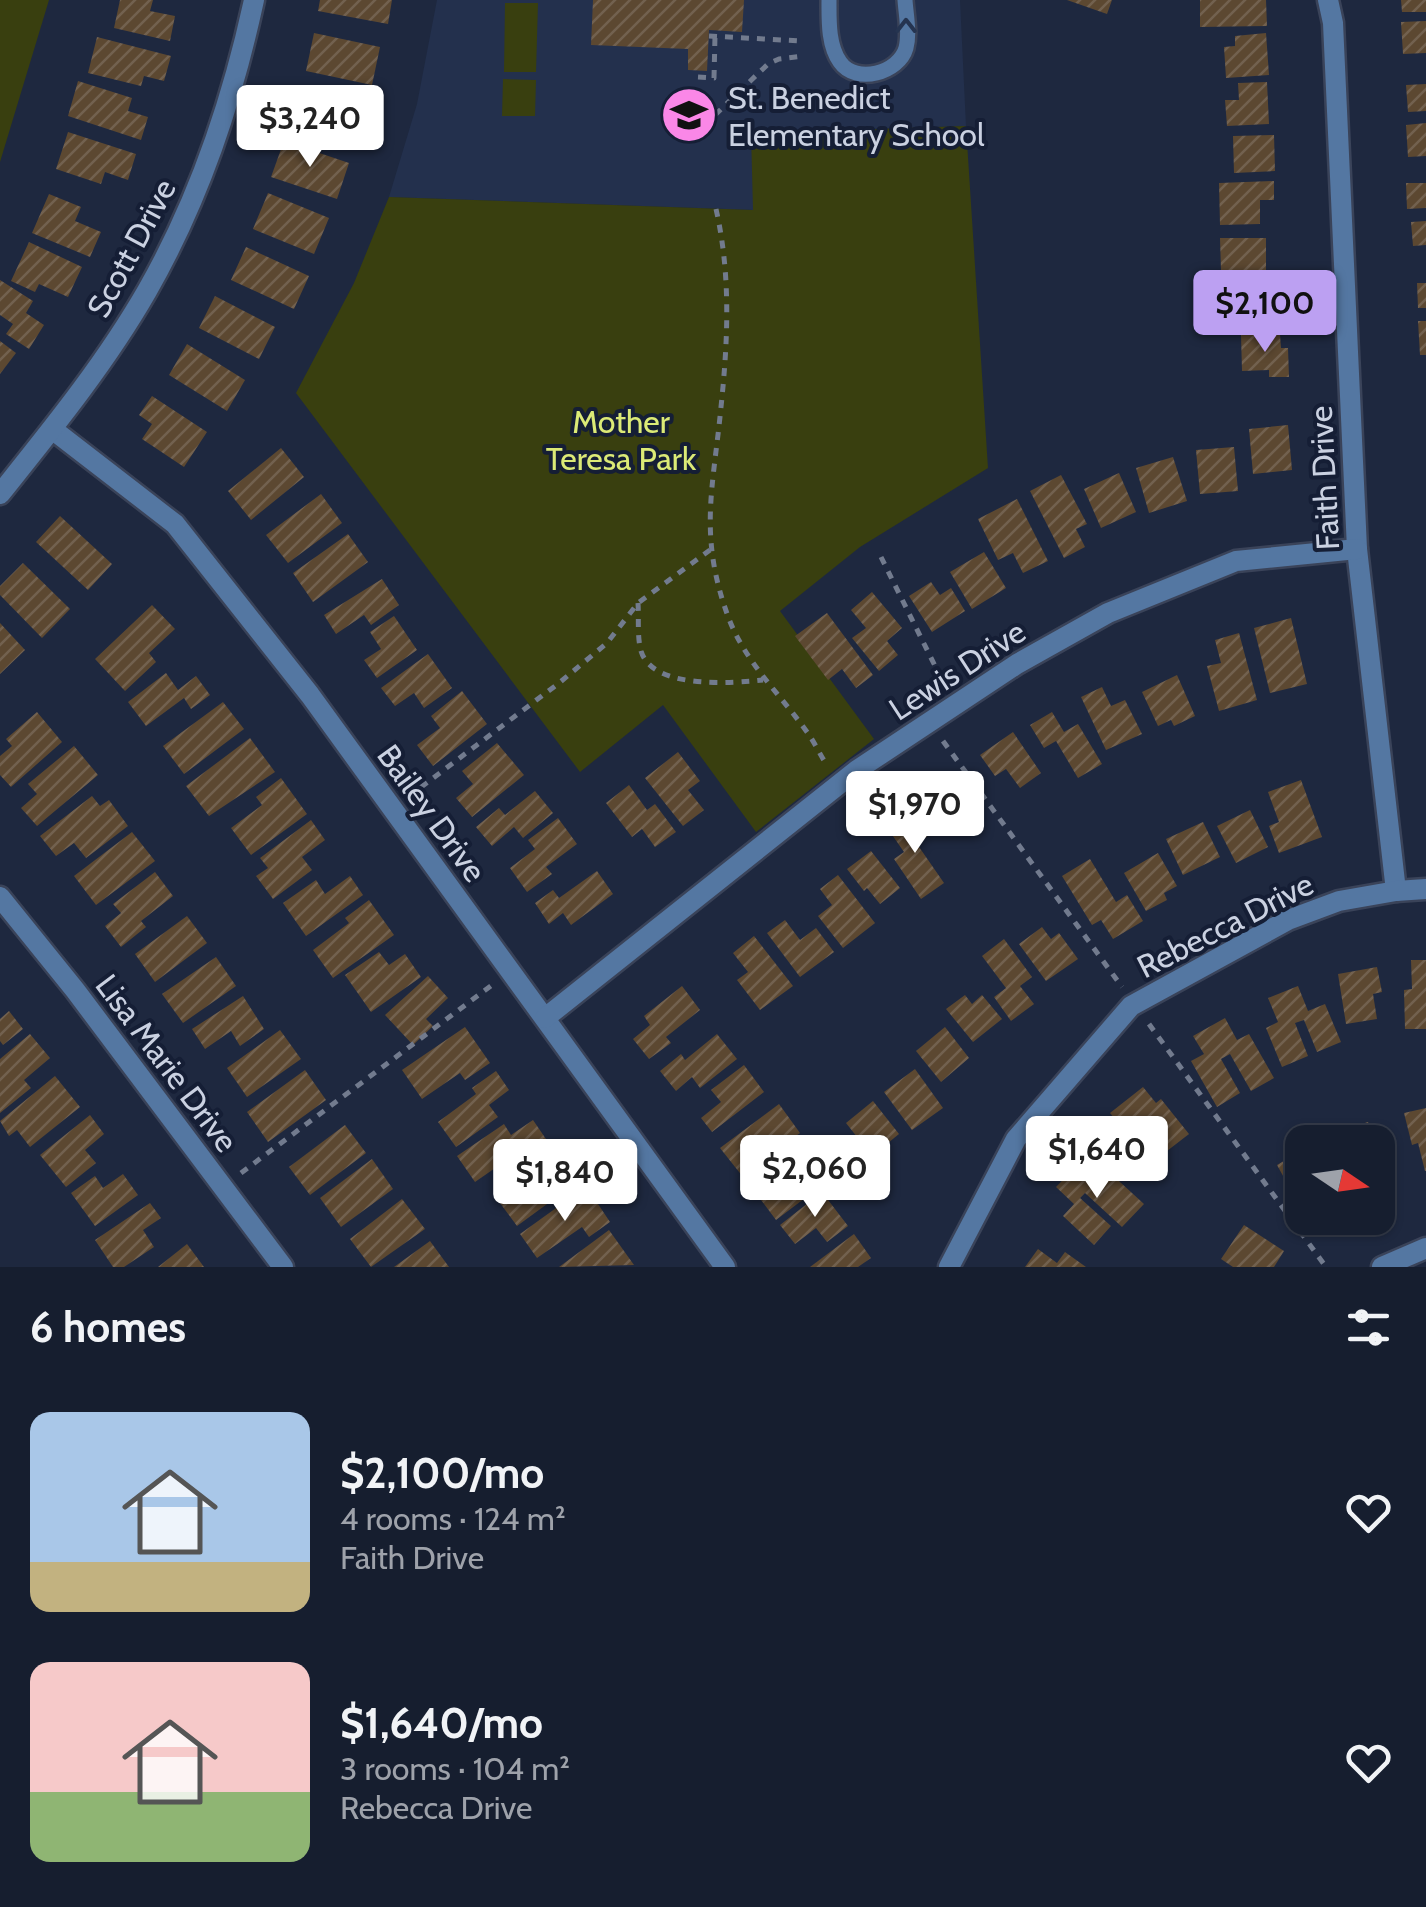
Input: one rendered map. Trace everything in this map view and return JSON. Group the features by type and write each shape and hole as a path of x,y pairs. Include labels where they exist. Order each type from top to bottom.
{"street":[{"name":"Scott Drive","path":"0,494 125,327 174,238 210,158 228,106 254,0"},
{"name":"Faith Drive","path":"1328,0 1333,24 1357,549 1396,891"},
{"name":"Bailey Drive","path":"52,429 175,524 310,695 725,1267"},
{"name":"Lewis Drive","path":"544,1018 845,780 1017,664 1108,614 1236,561 1357,549"},
{"name":"Rebecca Drive","path":"949,1267 1016,1139 1131,1006 1288,920 1339,901 1426,889"},
{"name":"Lisa Marie Drive","path":"0,896 282,1267"},
{"path":"1382,1267 1426,1248"}],"lane":[{"path":"828,0 830,28 840,62 848,69 866,74 890,68 906,48 905,0"}],"path":[{"path":"698,77 714,78 712,36 801,41"},
{"path":"715,115 768,64 780,58 803,56"},
{"path":"716,208 728,278 725,366 708,513 710,550 728,617 740,643 764,680 809,734 826,763 845,780"},
{"path":"392,809 608,643 638,603 710,550"},
{"path":"881,557 955,706"},
{"path":"638,603 641,651 650,664 667,676 724,683 764,680"},
{"path":"222,1187 511,971"}],"shaded area":[{"name":"St. Benedict Elementary School","path":"437,0 960,0 966,126 752,133 754,210 389,197 417,104"}],"green space":[{"path":"0,0 49,0 0,162"},
{"path":"505,3 538,3 536,72 504,72"},
{"path":"503,79 536,80 535,116 502,116"},
{"name":"Mother Teresa Park","path":"966,126 988,468 860,547 780,611 874,739 756,832 663,705 580,772 296,393 354,283 389,197 753,210 751,133"}],"building":[{"path":"120,0 153,0 150,11 175,16 170,41 114,28"},
{"path":"320,0 392,0 388,24 318,11"},
{"path":"593,0 744,0 742,32 709,30 707,71 688,70 688,49 591,45"},
{"path":"1067,0 1112,0 1107,14"},
{"path":"1200,0 1266,0 1267,26 1200,27"},
{"path":"1401,0 1426,0 1426,12 1402,12"},
{"path":"1426,21 1426,53 1403,54 1401,22"},
{"path":"314,33 380,47 372,85 306,71"},
{"path":"1266,33 1269,75 1226,78 1224,47 1235,46 1235,36"},
{"path":"97,37 171,56 164,81 144,76 141,86 88,73"},
{"path":"78,81 132,98 128,111 148,117 141,140 68,116"},
{"path":"1267,82 1269,124 1227,126 1225,100 1239,100 1238,83"},
{"path":"1426,84 1426,111 1408,112 1406,85"},
{"path":"301,86 366,104 356,142 290,124"},
{"path":"1426,123 1426,156 1408,157 1406,125"},
{"path":"68,132 136,154 128,180 105,172 101,184 56,169"},
{"path":"1274,135 1275,171 1234,173 1233,136"},
{"path":"284,141 349,163 337,199 271,177"},
{"path":"1274,181 1274,200 1260,200 1260,224 1220,225 1219,183"},
{"path":"1406,183 1426,183 1426,208 1407,209"},
{"path":"268,193 329,218 314,254 253,229"},
{"path":"49,194 81,207 75,221 101,232 90,257 32,233"},
{"path":"1426,221 1426,245 1413,246 1411,222"},
{"path":"1220,238 1266,238 1266,270 1221,271"},
{"path":"29,242 82,267 68,297 39,284 35,292 11,281"},
{"path":"246,247 309,276 294,309 231,280"},
{"path":"0,280 33,301 26,313 44,325 29,349 6,334 13,324 0,315"},
{"path":"1278,281 1279,305 1272,306 1272,323 1229,324 1229,282"},
{"path":"1417,283 1426,283 1426,308 1418,308"},
{"path":"215,296 275,327 259,359 199,328"},
{"path":"1418,321 1426,321 1426,355 1420,355"},
{"path":"1280,334 1281,348 1288,348 1289,377 1269,377 1269,370 1242,371 1241,335"},
{"path":"0,341 16,353 0,374"},
{"path":"187,344 245,380 227,411 169,375"},
{"path":"152,396 207,432 184,467 142,439 152,424 139,415"},
{"path":"1288,425 1292,470 1253,474 1249,429"},
{"path":"1234,447 1238,491 1200,494 1196,450"},
{"path":"281,448 304,477 251,520 228,491"},
{"path":"1173,457 1187,501 1149,513 1136,468"},
{"path":"1119,473 1136,512 1101,528 1084,489"},
{"path":"1061,475 1087,524 1076,529 1085,547 1064,558 1030,491"},
{"path":"321,494 342,523 288,563 266,535"},
{"path":"1017,499 1048,561 1023,573 1013,553 998,560 978,519"},
{"path":"60,516 112,564 88,590 36,542"},
{"path":"348,534 368,562 313,602 293,573"},
{"path":"984,552 1006,588 972,609 950,572"},
{"path":"23,563 70,609 42,638 0,595 0,586"},
{"path":"382,579 399,605 371,625 364,615 336,634 324,615"},
{"path":"931,582 940,595 951,588 965,611 932,632 909,596"},
{"path":"872,592 902,628 887,641 898,655 879,671 852,638 866,628 851,610"},
{"path":"152,605 175,629 149,653 156,662 125,691 95,659"},
{"path":"827,613 873,675 856,688 842,669 828,680 795,636"},
{"path":"394,616 417,650 377,678 364,660 381,649 370,632"},
{"path":"1291,618 1307,684 1270,693 1254,628"},
{"path":"0,623 25,650 0,674"},
{"path":"1239,633 1257,700 1219,711 1207,666 1221,663 1215,640"},
{"path":"428,654 452,688 424,708 414,693 395,706 381,688"},
{"path":"166,673 178,690 196,676 210,695 191,709 184,698 146,726 128,702"},
{"path":"1177,675 1195,716 1174,726 1171,720 1158,726 1142,692"},
{"path":"1102,687 1111,706 1125,700 1142,734 1106,750 1081,697"},
{"path":"462,691 487,724 433,766 417,745 440,728 431,716"},
{"path":"223,702 244,729 184,774 163,746"},
{"path":"37,712 62,742 11,787 0,775 0,756 12,746 6,739"},
{"path":"1052,712 1064,732 1078,724 1102,764 1078,778 1056,741 1044,748 1030,725"},
{"path":"1013,732 1041,773 1020,788 1006,769 995,776 980,755"},
{"path":"250,738 275,772 209,816 186,786"},
{"path":"497,743 524,775 472,817 456,798 473,784 462,771"},
{"path":"74,746 98,775 37,826 21,808 37,794 28,784"},
{"path":"678,752 700,781 688,790 704,810 683,826 645,778"},
{"path":"281,778 307,814 251,855 231,828 262,805 256,797"},
{"path":"1301,780 1322,837 1279,853 1269,826 1279,822 1268,792"},
{"path":"949,784 976,819 954,836 943,820 934,827 919,807"},
{"path":"629,785 647,810 655,804 676,832 655,847 642,829 632,837 606,803"},
{"path":"535,791 553,813 523,838 514,827 492,846 476,827 499,808 505,815"},
{"path":"92,796 100,806 109,800 128,826 86,858 74,843 56,856 40,836"},
{"path":"1250,810 1268,847 1236,863 1217,826"},
{"path":"913,812 929,835 917,844 944,883 921,899 894,859 904,852 888,829"},
{"path":"558,818 577,844 546,867 552,874 527,892 510,868 535,849 528,840"},
{"path":"311,820 325,840 302,857 312,870 273,899 256,876 268,868 260,858"},
{"path":"1203,822 1220,857 1183,875 1166,839"},
{"path":"132,832 155,861 96,905 74,876"},
{"path":"871,851 900,888 880,904 847,869"},
{"path":"1158,853 1177,886 1164,893 1167,900 1146,911 1124,873"},
{"path":"1090,859 1116,902 1127,895 1143,921 1113,939 1101,920 1092,925 1062,876"},
{"path":"597,871 613,894 571,925 563,913 549,924 535,903 553,890 559,898"},
{"path":"155,872 173,896 141,921 146,927 121,947 105,926 121,913 113,904"},
{"path":"838,875 875,923 843,948 818,916 832,905 820,889"},
{"path":"350,876 363,895 306,936 283,903 316,880 325,894"},
{"path":"369,900 394,935 333,978 313,950 349,923 345,918"},
{"path":"187,916 207,943 155,982 135,954"},
{"path":"785,920 800,940 816,928 834,952 800,977 767,933"},
{"path":"1042,927 1051,939 1059,933 1078,959 1046,981 1019,944"},
{"path":"754,936 793,986 760,1010 737,980 748,972 733,953"},
{"path":"1004,939 1032,977 1020,986 1034,1004 1011,1021 994,997 1006,988 982,956"},
{"path":"379,952 389,965 405,954 421,977 371,1012 345,975"},
{"path":"216,957 236,986 183,1023 162,994"},
{"path":"1411,960 1426,960 1426,1029 1405,1029 1404,990 1412,989"},
{"path":"1377,967 1382,992 1373,994 1377,1019 1346,1024 1338,974"},
{"path":"428,976 448,998 426,1019 433,1026 413,1045 385,1015"},
{"path":"682,986 700,1010 666,1037 671,1043 649,1059 633,1039 650,1025 644,1016"},
{"path":"1298,986 1308,1011 1325,1004 1341,1042 1317,1052 1304,1020 1295,1023 1308,1056 1282,1067 1266,1028 1278,1022 1268,998"},
{"path":"965,995 972,1004 982,995 1002,1019 973,1042 946,1009"},
{"path":"243,996 264,1029 240,1046 231,1031 205,1049 192,1029"},
{"path":"9,1011 23,1029 3,1045 0,1019"},
{"path":"1225,1018 1237,1040 1249,1034 1274,1078 1251,1091 1230,1054 1221,1059 1240,1093 1217,1107 1191,1061 1204,1054 1193,1036"},
{"path":"465,1027 490,1063 465,1080 460,1073 422,1099 402,1070"},
{"path":"945,1027 969,1058 941,1082 916,1051"},
{"path":"280,1030 301,1059 247,1097 227,1068"},
{"path":"30,1034 50,1058 24,1080 31,1088 0,1113 0,1059"},
{"path":"717,1034 737,1059 700,1088 692,1077 676,1091 660,1071 681,1054 685,1060"},
{"path":"744,1065 764,1092 712,1132 701,1118 721,1102 711,1090"},
{"path":"915,1069 943,1108 912,1130 884,1092"},
{"path":"305,1070 326,1100 268,1142 247,1112"},
{"path":"496,1071 509,1090 489,1105 498,1117 456,1147 438,1122 476,1094 472,1088"},
{"path":"55,1076 80,1107 30,1147 17,1130 9,1136 0,1121"},
{"path":"1143,1087 1156,1103 1161,1099 1189,1134 1167,1151 1142,1120 1136,1125 1163,1158 1140,1177 1111,1139 1123,1129 1110,1113"},
{"path":"873,1101 899,1134 872,1156 846,1123"},
{"path":"779,1104 800,1133 743,1177 720,1148"},
{"path":"1426,1108 1425,1171 1418,1143 1412,1145 1404,1113"},
{"path":"90,1115 104,1134 85,1150 96,1163 66,1187 40,1155"},
{"path":"533,1120 548,1142 526,1157 521,1150 475,1182 457,1156 504,1124 511,1135"},
{"path":"345,1125 366,1153 310,1195 289,1167"},
{"path":"555,1146 580,1180 517,1226 497,1199 535,1171 530,1165"},
{"path":"799,1149 825,1183 776,1220 761,1200 777,1187 767,1174"},
{"path":"372,1159 393,1189 341,1227 320,1198"},
{"path":"1285,1160 1285,1179 1277,1165"},
{"path":"1081,1161 1100,1180 1108,1171 1144,1204 1122,1227 1085,1193 1080,1198 1111,1226 1094,1245 1063,1216 1074,1204 1056,1187"},
{"path":"123,1174 138,1195 95,1226 71,1193 95,1176 103,1188"},
{"path":"590,1192 610,1222 589,1237 582,1227 537,1258 520,1234 563,1203 567,1208"},
{"path":"822,1192 848,1226 827,1242 816,1228 795,1244 780,1225"},
{"path":"402,1199 425,1229 371,1267 350,1239"},
{"path":"150,1203 161,1218 143,1230 154,1247 124,1267 113,1267 95,1240"},
{"path":"1244,1225 1284,1251 1274,1267 1233,1267 1221,1259"},
{"path":"609,1230 634,1265 559,1267"},
{"path":"854,1234 871,1258 858,1267 810,1267"},
{"path":"430,1241 449,1267 394,1267"},
{"path":"187,1244 204,1267 158,1267"},
{"path":"1038,1249 1057,1263 1065,1252 1086,1267 1025,1267"}],"place":[{"name":"St. Benedict Elementary School","path":"689,115"}]}
